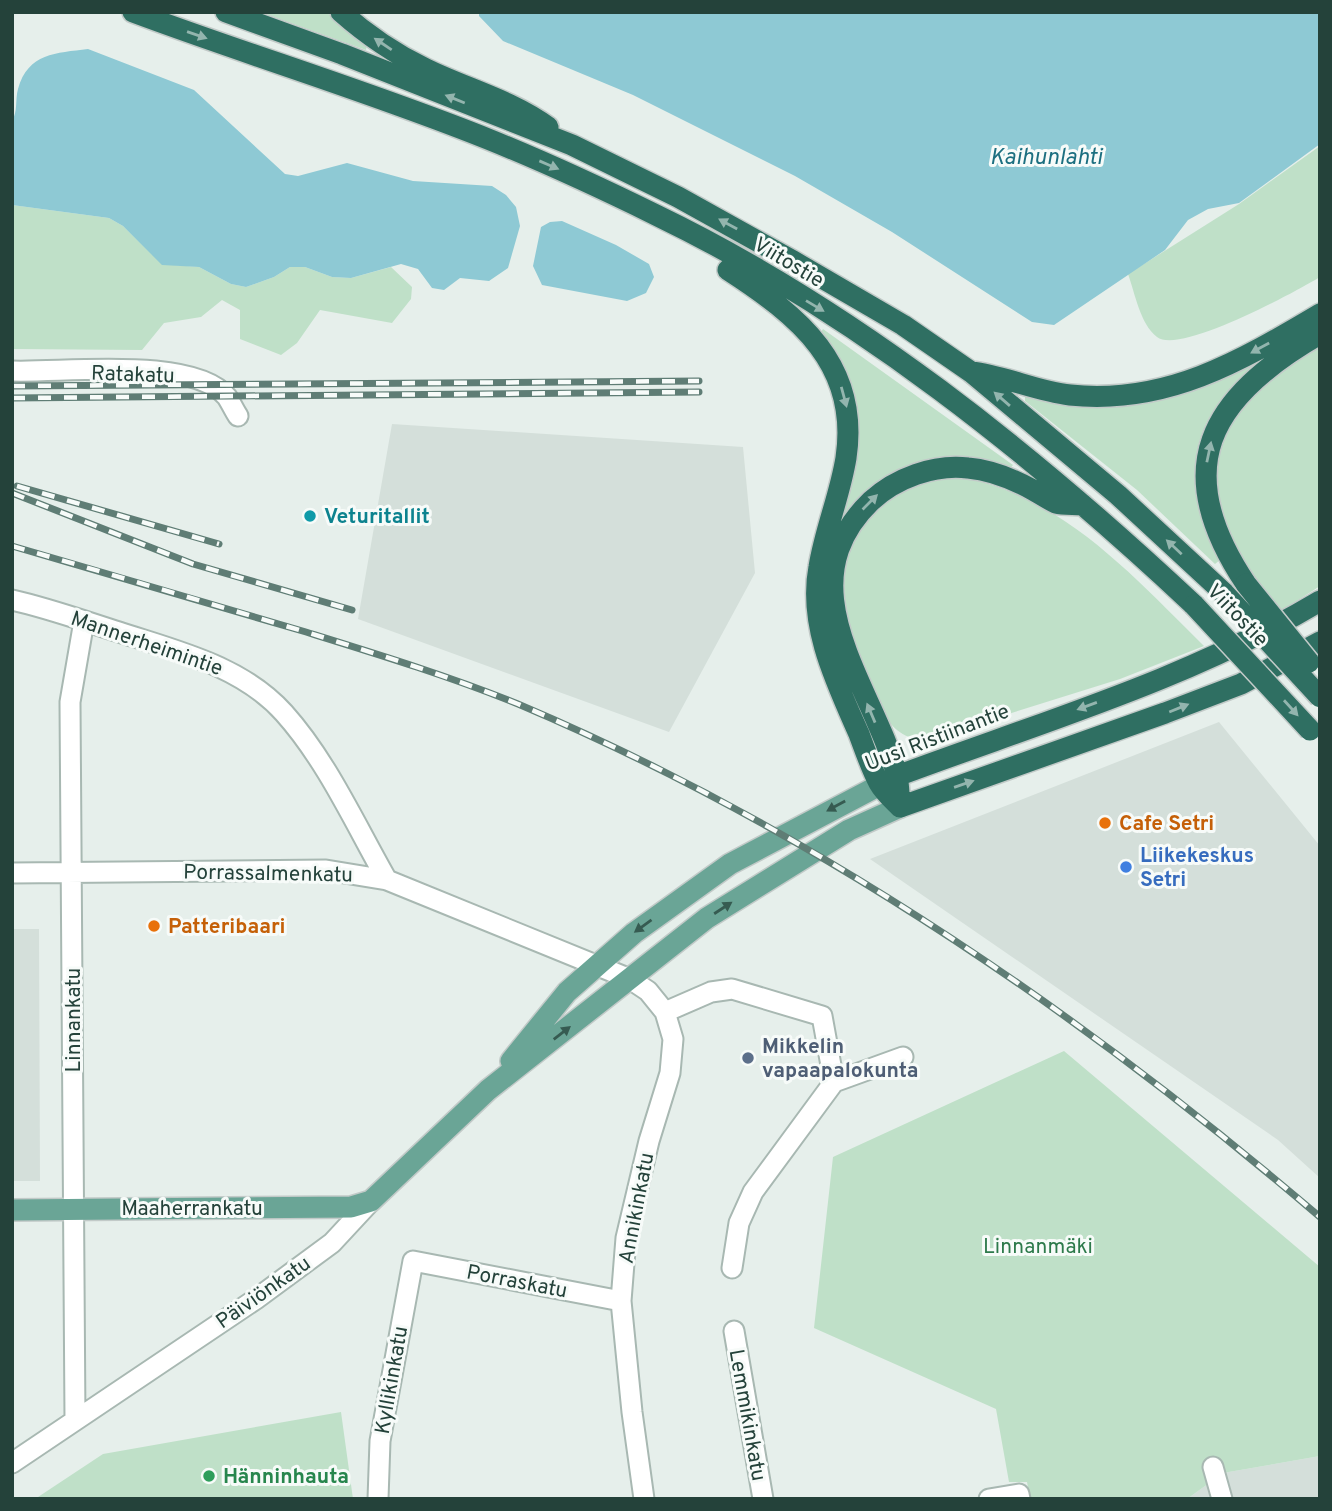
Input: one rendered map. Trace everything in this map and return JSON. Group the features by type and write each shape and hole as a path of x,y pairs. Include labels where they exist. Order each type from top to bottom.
{"highway":[{"name":"Viitostie","path":"133,12 486,138 659,216 830,315 935,387 1083,505 1194,605 1315,735"},
{"name":"Viitostie","path":"226,12 342,54 572,145 678,197 903,325 971,372 1118,495 1224,593 1320,696"},
{"path":"341,12 386,47 427,69 526,111 572,145"},
{"path":"659,216 792,315 822,348 837,375 846,402 849,432 846,460 819,566 816,596 819,626 837,684 900,807 1178,709 1241,684 1320,642"},
{"path":"971,372 999,375 1066,394 1104,397 1152,393 1185,384 1236,361 1320,314"},
{"path":"1320,334 1270,367 1232,401 1217,424 1208,450 1205,481 1209,510 1232,563 1320,674"},
{"path":"888,781 836,625 834,572 850,527 883,490 908,476 947,468 967,467 991,472 1056,502 1083,505"},
{"name":"Uusi Ristiinantie","path":"888,781 1151,682 1250,639 1320,601"}],"main road":[{"name":"Uusi Ristiinantie","path":"597,965 634,933 730,864 888,781"},
{"path":"630,979 706,918 849,830 900,807"},
{"name":"Päiviönkatu","path":"488,1090 567,992 597,965"},
{"name":"Päiviönkatu","path":"371,1201 488,1090 630,979"},
{"name":"Maaherrankatu","path":"12,1210 351,1207 371,1201"}],"street":[{"name":"Ratakatu","path":"12,371 167,370 211,385 226,396 238,416"},
{"name":"Mannerheimintie","path":"12,600 192,655 228,671 259,691 283,711 305,738 387,880"},
{"name":"Linnankatu","path":"75,1420 73,873 69,702 84,621"},
{"name":"Porrassalmenkatu","path":"12,873 326,870 387,880 630,979"},
{"name":"Annikinkatu","path":"630,979 648,991 665,1013 673,1039 670,1073 649,1141 626,1238 621,1301 644,1499"},
{"path":"665,1013 711,992 732,989 822,1016 834,1082"},
{"path":"732,1268 739,1223 753,1192 834,1082 903,1057"},
{"name":"Päiviönkatu","path":"12,1463 256,1299 332,1243 371,1201"},
{"name":"Porraskatu","path":"412,1261 621,1301"},
{"name":"Kyllikinkatu","path":"379,1499 380,1441 412,1261"},
{"name":"Lemmikinkatu","path":"734,1331 763,1499"},
{"path":"1213,1466 1222,1499"},
{"path":"989,1499 1019,1497"}],"shaded area":[{"path":"392,424 743,447 755,573 669,732 358,619"},
{"path":"1219,722 1320,846 1320,1178 1278,1140 870,859"},
{"path":"12,929 39,929 40,1181 12,1181"},
{"path":"1320,1456 1320,1499 1187,1499 1223,1473"}],"green space":[{"path":"260,12 326,12 367,43 366,50"},
{"path":"1320,146 1320,277 1264,307 1212,330 1170,340 1157,337 1142,316 1128,274 1239,204"},
{"path":"12,205 109,218 123,226 162,264 199,267 231,284 246,287 274,277 290,267 305,267 332,277 351,278 391,267 412,287 411,299 392,323 320,310 297,343 281,355 240,339 240,310 222,300 201,317 164,323 142,350 12,349"},
{"path":"823,329 1013,465 1009,470 965,459 847,519 839,515 850,473 819,335"},
{"path":"1320,346 1320,586 1278,613 1257,583 1222,522 1214,496 1214,471 1230,426 1244,407 1280,373"},
{"path":"1269,351 1272,356 1222,399 1205,425 1199,444 1195,464 1198,503 1220,560 1215,564 1137,490 1025,401 1025,395 1095,405 1152,401 1207,383"},
{"path":"959,477 996,486 1063,520 1123,567 1204,646 1120,679 925,740 900,732 891,724 876,701 848,626 842,586 846,561 856,539 870,519 888,502 910,489 933,481"},
{"name":"Linnanmäki","path":"1064,1051 1320,1267 1320,1456 1223,1473 1187,1499 1030,1499 1027,1482 1009,1482 996,1409 814,1328 833,1157"},
{"name":"Hänninhauta","path":"341,1412 353,1499 35,1499 103,1454"}],"water":[{"name":"Kaihunlahti","path":"479,12 1320,12 1320,144 1239,203 1208,209 1188,220 1165,250 1054,325 1032,322 892,232 795,176 633,95 503,41 479,16"},
{"path":"88,49 194,90 285,174 298,176 347,163 413,181 492,186 506,195 516,207 520,226 508,268 489,281 460,278 444,290 432,288 418,269 401,264 351,278 332,277 305,267 290,267 274,277 246,287 231,284 199,267 162,265 123,226 109,218 12,205 12,121 23,77 29,68 45,57"},
{"path":"562,221 616,245 649,264 654,277 646,293 627,301 542,285 533,266 541,227 550,222"}],"railway":[{"path":"12,386 699,381"},
{"path":"12,398 699,392"},
{"path":"17,486 219,544"},
{"path":"12,493 193,564 352,610"},
{"path":"12,546 413,666 518,704 627,753 837,866 939,930 1134,1067 1320,1217"}],"place":[{"name":"Veturitallit","path":"310,516"},
{"name":"Cafe Setri","path":"1105,823"},
{"name":"Liikekeskus Setri","path":"1126,867"},
{"name":"Patteribaari","path":"154,926"},
{"name":"Mikkelin vapaapalokunta","path":"748,1058"},
{"name":"Hänninhauta","path":"209,1476"}]}
